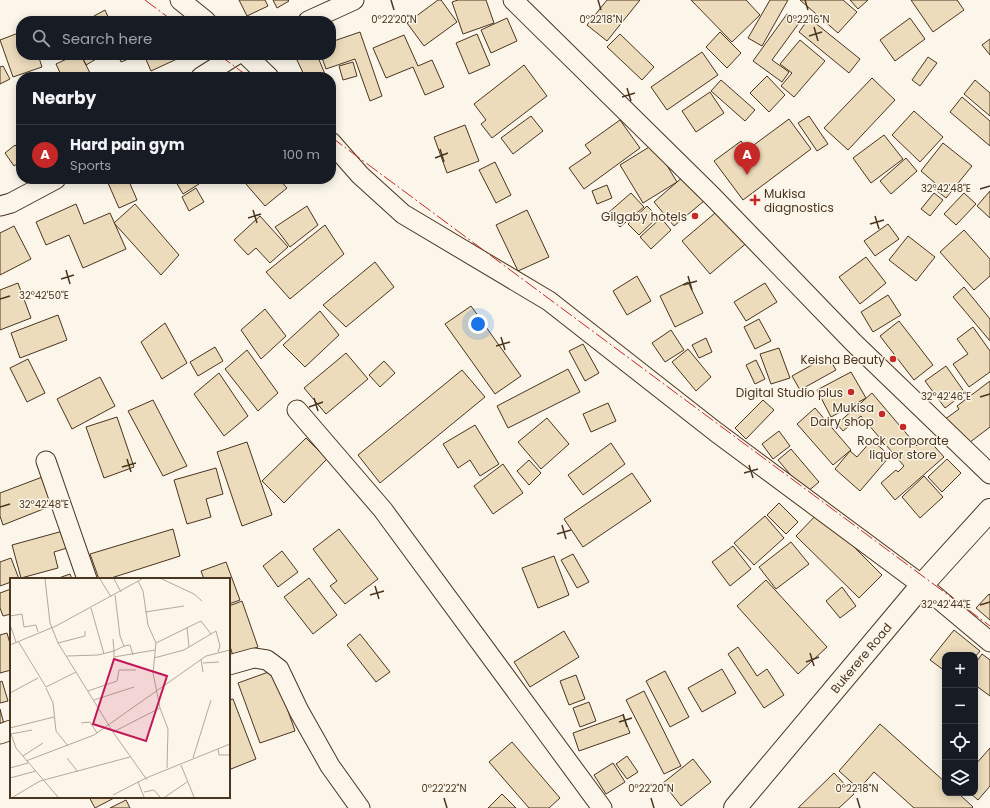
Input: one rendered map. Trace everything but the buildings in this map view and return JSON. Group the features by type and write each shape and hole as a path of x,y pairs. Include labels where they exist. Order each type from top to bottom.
{"main road":[{"name":"Bukerere Road","path":"735,808 922,585 990,510"}],"street":[{"path":"180,0 200,16"},
{"path":"319,16 354,0"},
{"path":"513,0 714,197 854,343 990,474"},
{"path":"209,72 228,60"},
{"path":"251,60 264,72"},
{"path":"336,148 360,174 403,214 549,301 716,432 922,585 990,642"},
{"path":"0,206 11,203 47,184"},
{"path":"297,410 383,510 602,808"},
{"path":"46,460 87,578"},
{"path":"230,665 254,658 266,660 279,669 299,711 330,766 360,808"},
{"path":"0,734 10,730"}],"power":[{"path":"145,0 166,16"},
{"path":"226,60 242,72"},
{"path":"336,141 990,626"}],"place":[{"name":"Hard pain gym","path":"747,175"},
{"name":"Mukisa diagnostics","path":"755,200"},
{"name":"Gilgaby hotels","path":"695,216"},
{"name":"Keisha Beauty","path":"893,359"},
{"name":"Digital Studio plus","path":"851,392"},
{"name":"Mukisa Dairy shop","path":"882,414"},
{"name":"Rock corporate liquor store","path":"903,427"}]}
